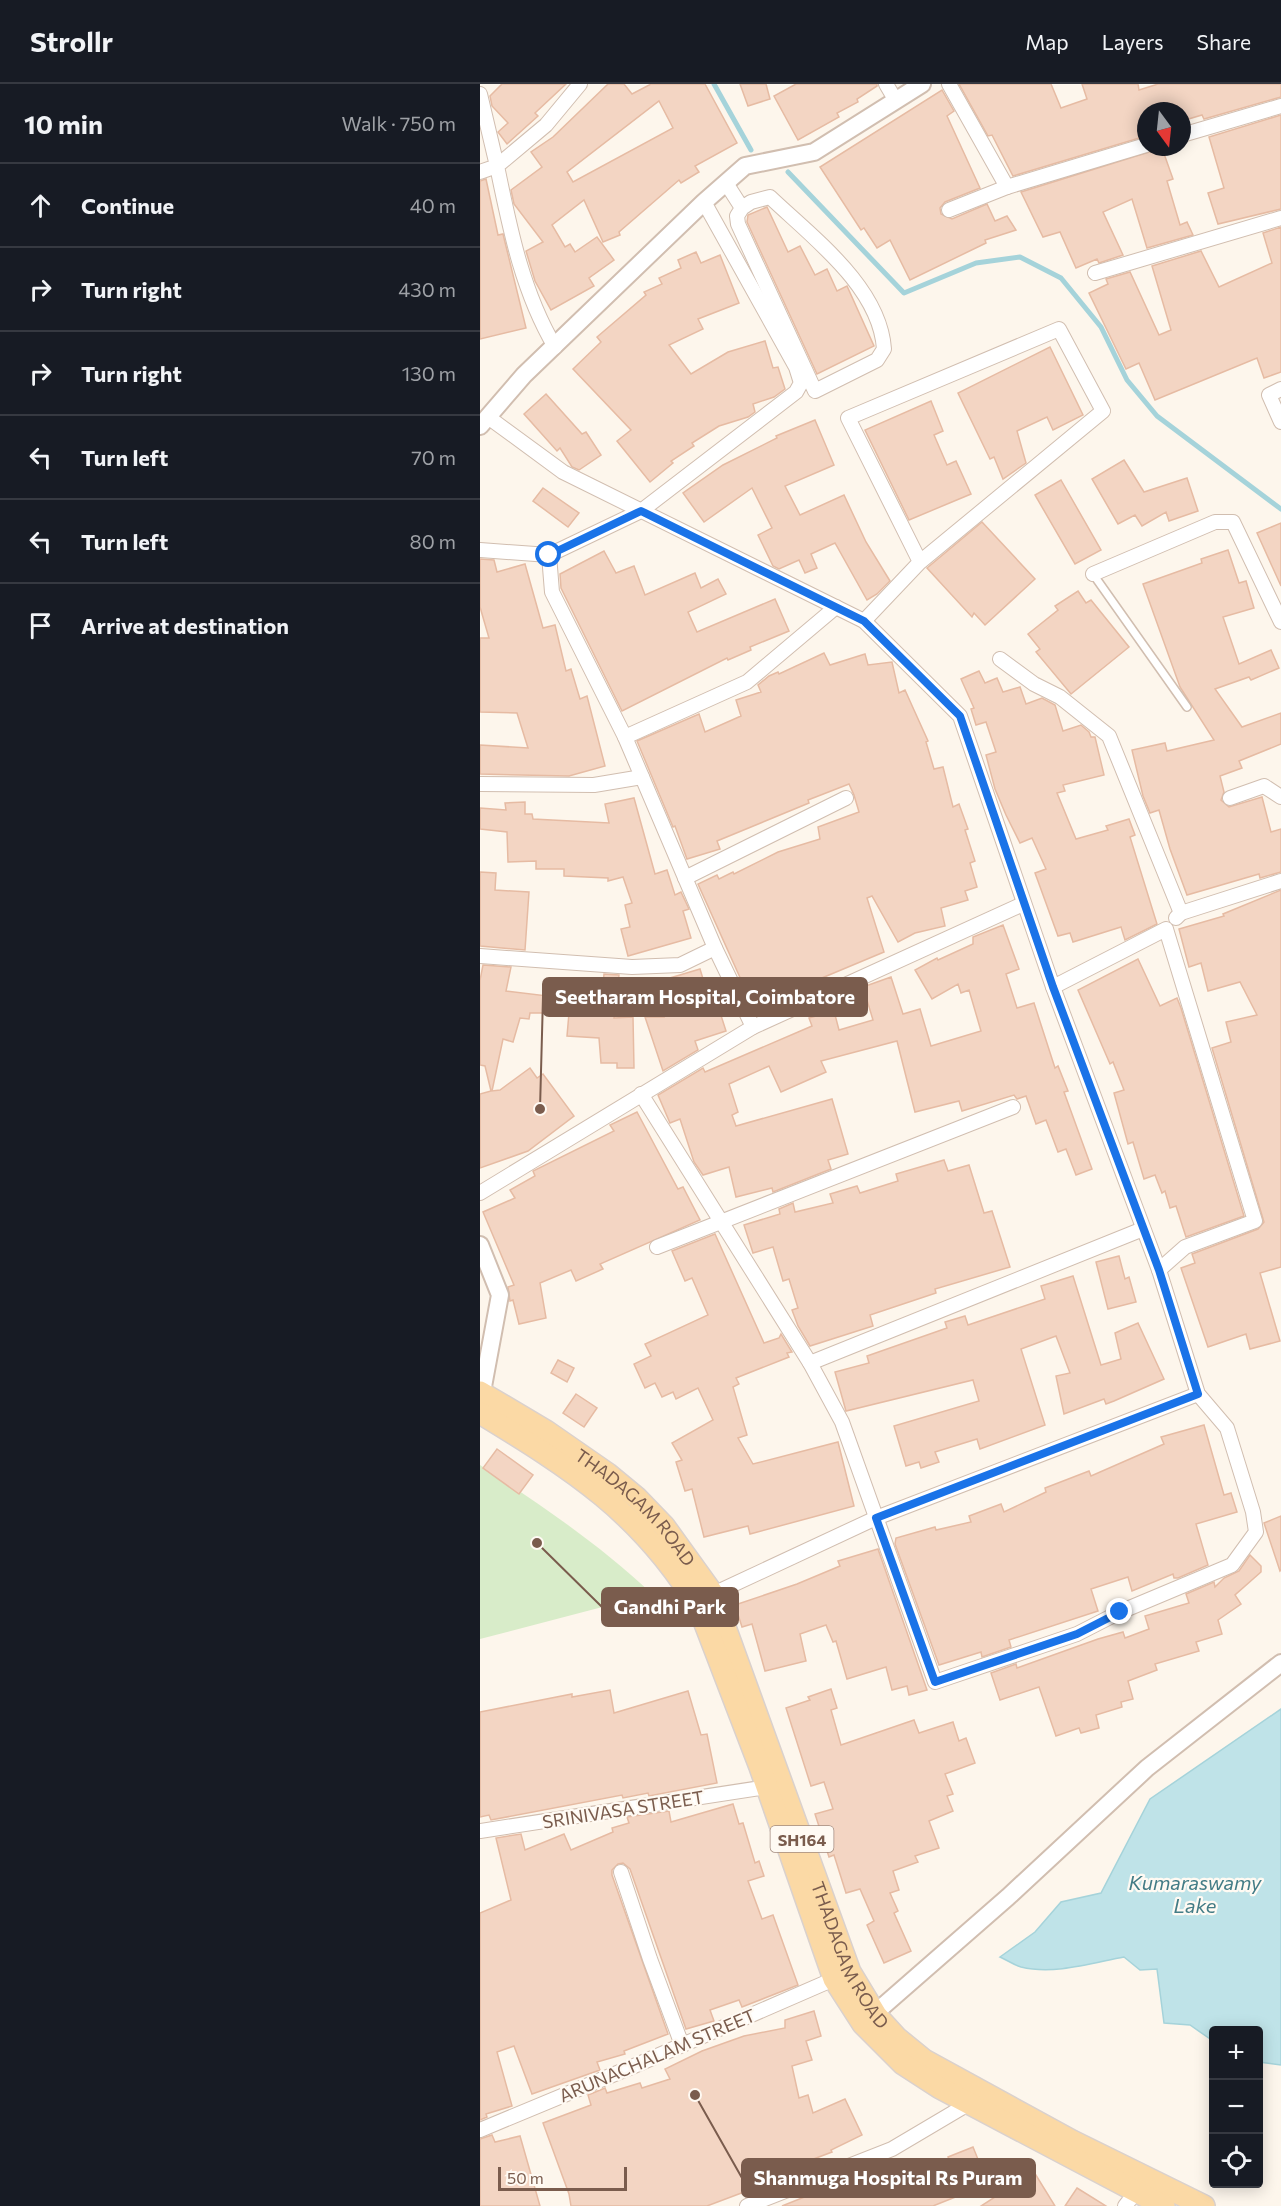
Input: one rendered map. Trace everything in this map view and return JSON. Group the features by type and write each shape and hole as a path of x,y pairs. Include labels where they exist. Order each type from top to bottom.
{"main road":[{"name":"THADAGAM ROAD","path":"481,1399 563,1444 637,1498 663,1526 713,1594 822,1897 869,2019 924,2060 1072,2141 1204,2206"},
{"name":"THADAGAM ROAD","path":"481,1399 619,1507 665,1557 699,1608 834,1979 869,2019 903,2064 1131,2199 1164,2206"}],"street":[{"path":"480,172 497,166 546,125 580,84"},
{"path":"886,84 896,101"},
{"path":"641,1094 810,1363 842,1422 935,1682 1077,1634 1120,1612 1232,1565 1256,1532 1253,1512 1227,1428 1198,1394 1159,1270 1023,904 960,716 864,621 563,472 484,422 524,375 704,202 745,166 814,152 922,84"},
{"path":"949,84 1006,187"},
{"path":"480,94 515,253 539,320 555,347"},
{"path":"1191,132 1281,106"},
{"path":"949,210 1006,187 1137,148"},
{"path":"726,183 742,208"},
{"path":"770,197 855,279 882,331 884,350 877,360 815,391 738,224 737,216 742,208 751,202 770,197"},
{"path":"480,550 549,555 641,511 796,392 801,383 796,367 704,202"},
{"path":"1095,273 1281,218"},
{"path":"864,621 920,562 1103,411 1059,329 848,418 920,562"},
{"path":"1281,389 1269,395 1281,422"},
{"path":"1093,574 1215,522 1233,522 1281,622"},
{"path":"549,555 552,592 625,737 715,948 753,1027"},
{"path":"625,737 747,682 837,607"},
{"path":"1000,659 1034,684 1060,697 1109,736 1181,913"},
{"path":"480,784 594,785 642,777"},
{"path":"1230,798 1264,786 1281,797"},
{"path":"685,878 846,798"},
{"path":"1053,987 1166,928 1181,913 1279,885"},
{"path":"480,1193 753,1027 1023,904"},
{"path":"1159,1270 1185,1248 1255,1221 1166,928"},
{"path":"480,956 632,968 680,965 715,948"},
{"path":"657,1248 1013,1107"},
{"path":"810,1363 1143,1229"},
{"path":"480,1245 500,1295 481,1399"},
{"path":"713,1594 876,1518 1198,1394"},
{"path":"869,2019 1147,1768 1281,1664"},
{"name":"SRINIVASA STREET","path":"480,1831 766,1787"},
{"path":"621,1872 682,2045"},
{"path":"834,1979 857,1986"},
{"name":"ARUNACHALAM STREET","path":"480,2130 834,1979"},
{"path":"747,2206 892,2149 968,2104"}],"lane":[{"path":"1093,574 1187,707"}],"green space":[{"path":"480,1465 590,1542 652,1594 480,1639"}],"water":[{"name":"Kumaraswamy Lake","path":"1281,1709 1281,2065 1263,2063 1263,2026 1209,2026 1209,2038 1190,2025 1164,2023 1157,1969 1140,1970 1124,1957 1047,1970 1018,1966 1000,1957 1035,1932 1061,1902 1101,1893 1150,1799"}],"building":[{"path":"502,84 566,84 535,113 538,116 507,144 498,132 508,123 492,106 490,96"},
{"path":"608,84 624,84 632,94 651,84 705,84 737,143 695,166 699,172 681,183 679,180 619,232 620,235 603,242 584,200 552,225 565,247 570,244 575,252 597,237 614,260 589,278 594,286 551,310 535,281 526,251 543,242 514,204 511,190 542,167 531,152 553,137","holes":["659,101 673,128 573,182 567,172"]},
{"path":"740,84 766,84 770,99 748,106"},
{"path":"796,84 877,84 877,86 857,99 858,102 837,113 839,117 798,140 774,96"},
{"path":"959,84 1051,84 1061,108 1087,99 1082,84 1138,84 1139,90 1158,84 1281,84 1281,97 1204,119 1202,115 1191,118 1191,102 1137,102 1137,139 1013,176 992,135 988,136"},
{"path":"942,90 954,111 947,116 980,188 945,202 940,208 941,214 952,219 987,204 995,221 1007,216 1016,230 985,240 986,243 910,280 890,240 877,248 864,228 861,230 820,167"},
{"path":"1281,115 1281,209 1218,224 1208,193 1224,188 1209,137"},
{"path":"1137,156 1165,156 1173,179 1167,181 1180,225 1187,222 1193,235 1147,248 1132,199 1103,212 1123,255 1099,263 1097,259 1076,268 1060,232 1043,237 1021,192"},
{"path":"486,179 498,235 503,234 526,328 480,339 480,181"},
{"path":"767,207 788,252 800,246 815,275 827,269 837,291 847,286 874,346 817,374 747,222 748,215"},
{"path":"1281,227 1281,372 1264,378 1257,358 1155,400 1139,363 1126,369 1089,293 1108,284 1106,279 1130,272 1159,335 1171,330 1152,266 1201,251 1219,287 1272,263 1263,233"},
{"path":"696,252 701,263 720,255 739,303 698,319 703,329 669,345 691,374 728,352 765,341 773,368 778,367 785,389 774,397 753,404 755,412 748,417 719,426 692,443 694,446 671,461 673,463 650,482 617,441 631,430 573,369 601,342 597,337 646,295 644,292 662,284 659,278 681,268 678,260"},
{"path":"1050,347 1083,415 1053,430 1047,417 1017,431 1026,463 1003,479 994,457 990,459 958,393"},
{"path":"546,394 582,434 586,432 601,455 579,470 572,467 560,448 557,451 524,414"},
{"path":"931,401 943,431 934,435 947,465 956,461 971,494 909,520 865,430"},
{"path":"815,420 834,465 785,486 800,515 844,495 866,542 890,581 867,600 835,543 811,554 817,568 805,573 799,560 779,569 773,566 758,535 772,528 752,488 704,522 683,493 723,465 777,438 776,436"},
{"path":"1124,460 1144,492 1187,478 1198,511 1169,521 1166,512 1142,526 1135,515 1118,524 1092,479"},
{"path":"1061,480 1101,550 1075,564 1035,495"},
{"path":"543,488 579,513 568,527 533,501"},
{"path":"982,522 1035,579 985,625 974,613 972,617 927,568"},
{"path":"1281,523 1281,586 1257,533"},
{"path":"1228,550 1239,583 1246,581 1254,608 1223,617 1239,664 1271,650 1279,668 1251,680 1249,677 1215,689 1242,727 1281,713 1281,744 1239,761 1242,768 1220,776 1224,792 1221,800 1229,807 1262,797 1271,832 1281,829 1281,872 1260,878 1259,874 1187,895 1159,810 1150,813 1143,796 1132,750 1165,743 1167,751 1214,740 1180,687 1143,584 1202,563 1201,559"},
{"path":"604,551 616,573 634,566 645,595 695,573 701,588 718,579 726,594 688,612 697,632 775,599 789,631 750,647 751,650 728,660 727,658 622,711 561,588 560,574"},
{"path":"480,559 494,560 497,572 525,564 543,628 555,625 566,671 571,669 580,699 587,696 605,766 569,776 480,774 480,745 528,748 517,713 480,712 480,638 489,638 480,607"},
{"path":"1078,591 1086,603 1091,600 1129,647 1071,694 1036,652 1040,649 1028,634 1058,610 1055,606"},
{"path":"824,653 830,665 865,654 868,665 892,662 899,693 905,690 928,741 926,742 934,769 943,767 953,807 959,804 968,829 965,830 975,861 970,863 977,887 965,891 968,900 941,908 945,926 915,933 898,942 872,896 867,898 884,952 786,993 789,1001 756,1013 698,884 717,875 719,879 733,872 734,874 778,852 820,839 818,827 859,812 854,795 849,784 717,841 720,849 687,859 675,826 673,827 637,741 699,714 705,732 741,716 736,700 761,692 758,685 769,676 778,672 779,674"},
{"path":"979,671 985,683 997,678 1003,692 1020,687 1026,704 1042,698 1055,705 1063,731 1081,725 1091,737 1095,737 1104,775 1063,785 1065,791 1057,793 1076,839 1108,830 1106,826 1129,819 1135,835 1130,837 1157,924 1125,940 1121,927 1073,942 1070,933 1058,936 1035,873 1046,869 1032,838 1020,843 1006,815 995,789 986,755 996,752 986,722 976,725 971,709 974,708 961,679"},
{"path":"634,798 655,874 667,870 675,895 681,892 689,909 683,911 691,938 628,956 621,929 630,927 625,905 632,903 623,877 608,881 608,878 564,876 564,869 536,869 536,861 508,862 507,832 480,829 480,808 506,810 505,803 525,802 525,814 532,814 533,819 609,823 605,804"},
{"path":"480,872 496,873 495,890 529,892 525,950 480,946"},
{"path":"1281,890 1281,1267 1260,1273 1280,1341 1250,1349 1246,1334 1208,1347 1181,1268 1195,1263 1192,1254 1258,1229 1264,1222 1212,1048 1231,1042 1226,1022 1257,1015 1240,982 1208,991 1201,963 1189,967 1179,929 1224,916 1223,914"},
{"path":"1003,925 1019,969 1006,974 1017,1008 1034,1003 1055,1068 1058,1066 1068,1091 1064,1092 1092,1169 1076,1175 1066,1149 1058,1152 1046,1120 1036,1124 1026,1096 1017,1099 1014,1095 962,1111 959,1101 915,1112 897,1041 821,1061 826,1072 781,1092 769,1066 729,1084 738,1112 732,1115 736,1126 832,1099 848,1154 828,1160 831,1169 773,1192 772,1188 736,1197 729,1167 703,1175 694,1162 680,1119 670,1123 658,1095 703,1068 705,1072 812,1026 809,1018 834,1011 839,1030 873,1020 863,987 891,977 903,1014 920,1009 931,1046 981,1031 969,990 961,993 958,984 932,999 915,970 937,958 938,960 973,944 973,937"},
{"path":"1138,959 1160,1006 1177,998 1244,1216 1186,1237 1176,1206 1170,1208 1165,1191 1162,1193 1155,1175 1144,1179 1133,1142 1128,1144 1114,1093 1124,1090 1113,1062 1110,1064 1078,990"},
{"path":"483,965 511,967 506,991 547,996 547,979 603,985 604,974 619,975 614,1018 633,1017 634,1068 617,1068 617,1063 601,1063 599,1038 567,1036 569,1013 530,1013 529,1019 520,1018 513,1042 503,1039 492,1091 500,1090 530,1068 537,1078 543,1074 574,1116 528,1151 480,1168 480,1094 491,1091 485,1066 480,1065 480,980"},
{"path":"700,969 711,1005 717,1003 726,1031 695,1041 698,1050 663,1071 645,1017 664,1017 653,983"},
{"path":"637,1112 678,1189 683,1187 700,1220 600,1264 603,1269 576,1281 571,1270 540,1283 546,1318 519,1324 513,1300 510,1301 508,1287 514,1285 483,1212 515,1198 510,1190 535,1176 533,1171 614,1131 610,1125"},
{"path":"944,1160 948,1171 969,1165 984,1213 992,1211 1010,1267 935,1289 936,1293 870,1315 873,1326 810,1346 792,1310 798,1308 789,1279 783,1281 773,1247 753,1253 744,1225 780,1214 779,1209 793,1203 795,1212 833,1203 830,1194 857,1186 860,1193 898,1181 896,1174"},
{"path":"715,1234 764,1343 779,1338 781,1334 792,1352 787,1353 789,1357 736,1378 739,1384 733,1387 747,1435 738,1438 753,1464 838,1442 854,1506 750,1534 748,1526 704,1537 692,1489 685,1491 676,1462 682,1460 672,1443 713,1420 698,1388 676,1399 673,1392 662,1397 655,1383 645,1388 634,1364 651,1356 645,1344 708,1315 692,1278 685,1281 672,1251"},
{"path":"1119,1256 1125,1279 1129,1277 1136,1302 1108,1309 1096,1262"},
{"path":"1073,1276 1101,1365 1121,1359 1115,1333 1138,1323 1164,1379 1106,1404 1104,1399 1064,1414 1056,1376 1070,1373 1056,1336 1021,1349 1045,1425 980,1449 977,1439 935,1452 939,1462 921,1468 919,1462 906,1466 894,1426 979,1401 973,1380 846,1411 835,1372 869,1363 867,1356 947,1328 945,1322 965,1316 968,1325 1045,1299 1041,1286"},
{"path":"558,1360 574,1368 567,1382 551,1373"},
{"path":"576,1394 597,1408 584,1427 563,1413"},
{"path":"1204,1425 1224,1495 1231,1493 1237,1512 1196,1524 1208,1565 1178,1578 1174,1578 1173,1574 1132,1591 1128,1577 1091,1589 1098,1611 1009,1640 1011,1647 982,1657 981,1652 939,1665 895,1544 896,1538 935,1527 936,1530 971,1522 969,1516 1001,1504 1004,1512 1046,1492 1045,1488 1089,1471 1091,1476 1164,1444 1161,1437"},
{"path":"497,1449 533,1475 519,1494 483,1468"},
{"path":"1281,1516 1281,1570 1280,1571 1264,1523"},
{"path":"878,1549 927,1690 909,1695 907,1686 892,1690 886,1667 847,1679 836,1641 833,1642 826,1625 800,1634 806,1661 765,1671 752,1624 742,1627 735,1605 797,1584 840,1566 838,1561"},
{"path":"1250,1555 1261,1566 1261,1572 1235,1595 1241,1604 1218,1620 1222,1634 1196,1642 1199,1651 1155,1664 1157,1670 1128,1681 1133,1699 1121,1702 1122,1707 1096,1715 1099,1728 1081,1733 1079,1728 1056,1736 1039,1687 1000,1700 991,1673 1016,1664 1017,1668 1123,1632 1125,1638 1149,1629 1145,1616 1189,1603 1186,1594 1214,1582 1215,1587 1224,1578 1239,1571"},
{"path":"831,1689 837,1708 831,1710 841,1745 914,1720 919,1733 953,1722 959,1741 966,1738 975,1763 945,1774 953,1794 947,1796 953,1811 929,1821 939,1848 915,1856 918,1862 893,1871 899,1890 890,1893 898,1911 894,1913 911,1951 884,1963 867,1925 874,1921 860,1889 846,1893 834,1855 829,1857 815,1814 833,1809 824,1782 811,1786 786,1708 810,1700 808,1697"},
{"path":"610,1690 614,1713 688,1691 701,1735 707,1734 717,1783 649,1796 648,1793 623,1798 622,1795 491,1820 489,1815 480,1817 480,1712 572,1694 572,1697"},
{"path":"733,1804 739,1824 743,1823 755,1863 759,1861 764,1876 748,1881 762,1919 773,1915 798,1985 742,2007 739,2000 710,2010 714,2021 686,2029 630,1869 623,1863 618,1864 612,1870 612,1875 668,2034 624,2051 625,2054 597,2062 600,2070 532,2094 514,2046 497,2052 512,2106 486,2114 487,2117 480,2120 480,1913 511,1900 496,1838 521,1834 525,1850 564,1834 571,1850 613,1832 612,1828 629,1823 627,1817 669,1811 671,1822"},
{"path":"814,2011 821,2036 806,2041 812,2060 792,2066 799,2098 808,2095 813,2113 845,2099 862,2135 831,2150 832,2152 803,2163 802,2161 749,2183 752,2189 707,2206 571,2206 569,2194 543,2123 591,2105 588,2095 605,2088 607,2093 640,2083 642,2088 670,2079 665,2069 702,2051 744,2036 785,2028 785,2020"},
{"path":"492,2135 495,2142 520,2136 540,2206 480,2206 480,2139"},
{"path":"973,2147 988,2184 933,2206 782,2206 887,2164 893,2179 903,2175 908,2187 953,2169 948,2157"},
{"path":"1034,2172 1055,2206 981,2206"},
{"path":"1077,2188 1106,2206 1065,2206"}],"waterway":[{"path":"714,84 751,150"},
{"path":"788,172 904,293 976,263 1020,257 1061,278 1101,327 1127,380 1157,416 1281,509"}],"place":[{"name":"Seetharam Hospital, Coimbatore","path":"540,1109"},
{"name":"Gandhi Park","path":"537,1543"},
{"name":"Shanmuga Hospital Rs Puram","path":"695,2095"}],"route":[{"path":"549,555 641,511 718,551 864,621 960,716 1023,904 1159,1270 1198,1394 876,1518 935,1682 1077,1634 1120,1612"}]}
